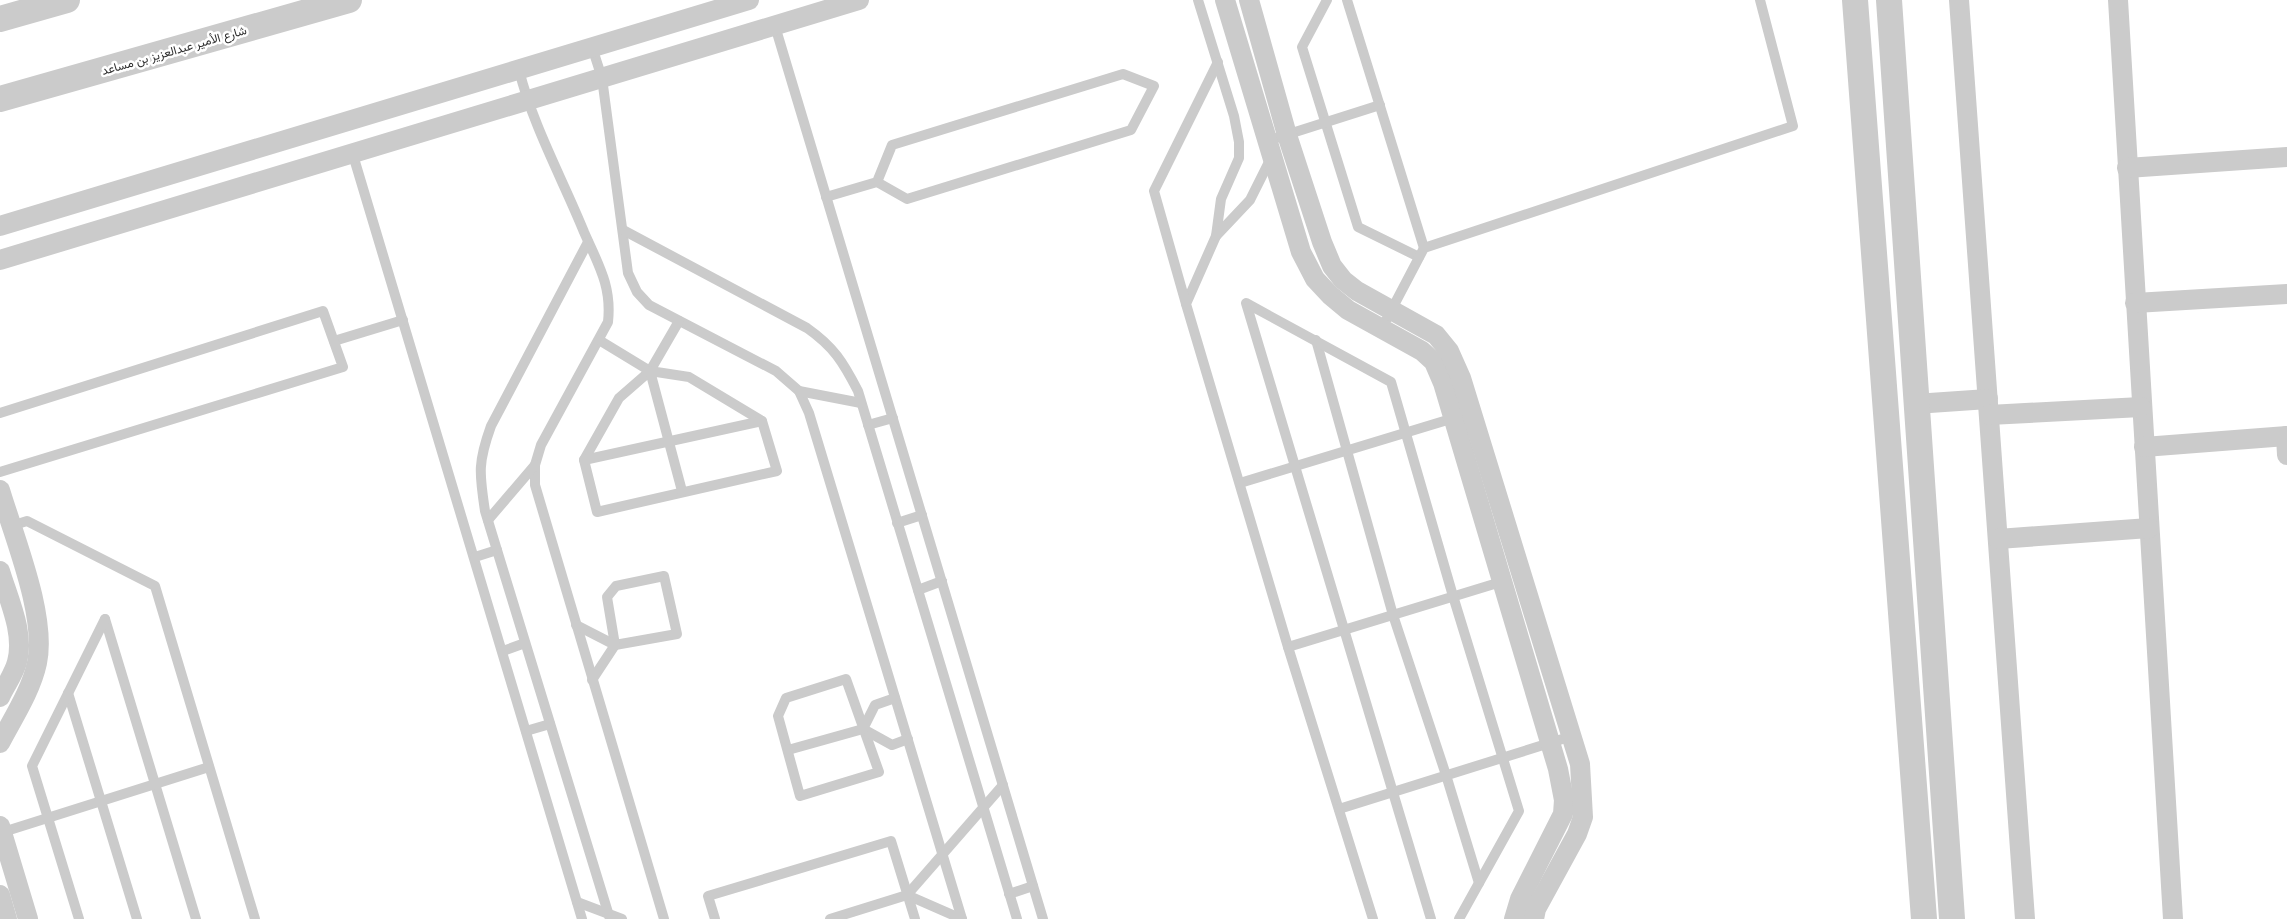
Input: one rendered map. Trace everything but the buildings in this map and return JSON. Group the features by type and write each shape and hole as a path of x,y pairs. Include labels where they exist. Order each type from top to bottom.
{"street":[{"path":"0,19 68,0"},
{"name":"شارع الأمير عبدالعزيز بن مساعد","path":"0,99 349,0"},
{"path":"0,226 749,0"},
{"path":"0,260 353,155 859,0"},
{"path":"1225,0 1301,252 1315,279 1348,310 1422,350 1434,362 1443,383 1550,743 1564,800 1564,814 1520,899 1514,919"},
{"path":"1249,0 1287,135 1322,242 1332,266 1343,280 1357,291 1436,335 1449,351 1461,378 1580,764 1583,817 1577,834 1536,909 1534,919"},
{"path":"1855,0 1924,919"},
{"path":"1889,0 1915,404 1952,919"},
{"path":"1959,0 2025,919"},
{"path":"2118,0 2172,919"},
{"path":"2127,168 2287,157"},
{"path":"2135,303 2287,294"},
{"path":"1915,404 1988,407 2141,407"},
{"path":"2144,447 2287,442"},
{"path":"0,490 32,597 41,642 37,666 0,743"},
{"path":"1998,539 2149,528"},
{"path":"0,571 17,629 19,646 17,663 0,697"},
{"path":"1,830 28,919"},
{"path":"0,894 7,919"}],"lane":[{"path":"1186,304 1216,236 1222,199 1239,158 1239,142 1218,62 1198,0"},
{"path":"1327,0 1302,47 1358,227 1421,253 1793,126 1760,0"},
{"path":"1347,0 1380,105 1421,253 1382,328"},
{"path":"775,26 1043,919"},
{"path":"592,48 602,78 628,273 636,292 649,305 776,371 799,391 809,413 962,919"},
{"path":"1218,62 1154,190 1288,647 1373,919"},
{"path":"519,70 527,101 606,283 611,302 608,322 542,445 535,465 534,485 664,919"},
{"path":"826,197 877,182 906,199 1131,130 1154,86 1123,74 892,145 877,182"},
{"path":"1216,236 1250,200 1269,149 1287,135 1380,105"},
{"path":"353,155 582,919"},
{"path":"623,230 807,328 827,342 844,364 861,403 868,425 1017,919"},
{"path":"588,242 491,426 481,455 479,478 488,520 609,917"},
{"path":"1431,919 1246,303 1391,382 1453,596 1519,811 1459,919"},
{"path":"0,413 323,310 343,367 0,472"},
{"path":"334,341 403,320"},
{"path":"599,340 650,371 689,377 762,422 777,471 682,491 597,512 584,460 619,398 650,371 679,321"},
{"path":"1316,340 1393,615 1446,775 1479,883"},
{"path":"650,371 682,491"},
{"path":"799,391 861,403"},
{"path":"868,425 893,418"},
{"path":"1240,482 1454,418"},
{"path":"584,460 762,422"},
{"path":"488,520 535,465"},
{"path":"897,523 922,515"},
{"path":"11,526 27,522 155,586 255,919"},
{"path":"474,557 497,550"},
{"path":"1288,647 1522,575"},
{"path":"576,625 615,645 677,634 664,576 616,586 607,597 615,645 592,680"},
{"path":"918,590 942,581"},
{"path":"79,919 32,766 105,619 196,919"},
{"path":"503,651 525,643"},
{"path":"846,679 863,729 879,772 800,796 778,716 786,698 846,679"},
{"path":"68,694 137,919"},
{"path":"863,729 875,705 895,698"},
{"path":"526,731 550,724"},
{"path":"788,750 863,729 892,746 908,739"},
{"path":"1339,809 1572,736"},
{"path":"1,830 48,818 210,767"},
{"path":"830,919 907,895 1003,785"},
{"path":"715,919 708,896 891,841 915,919"},
{"path":"1010,894 1033,886"},
{"path":"907,895 962,919"},
{"path":"577,902 609,917 622,919"}]}
